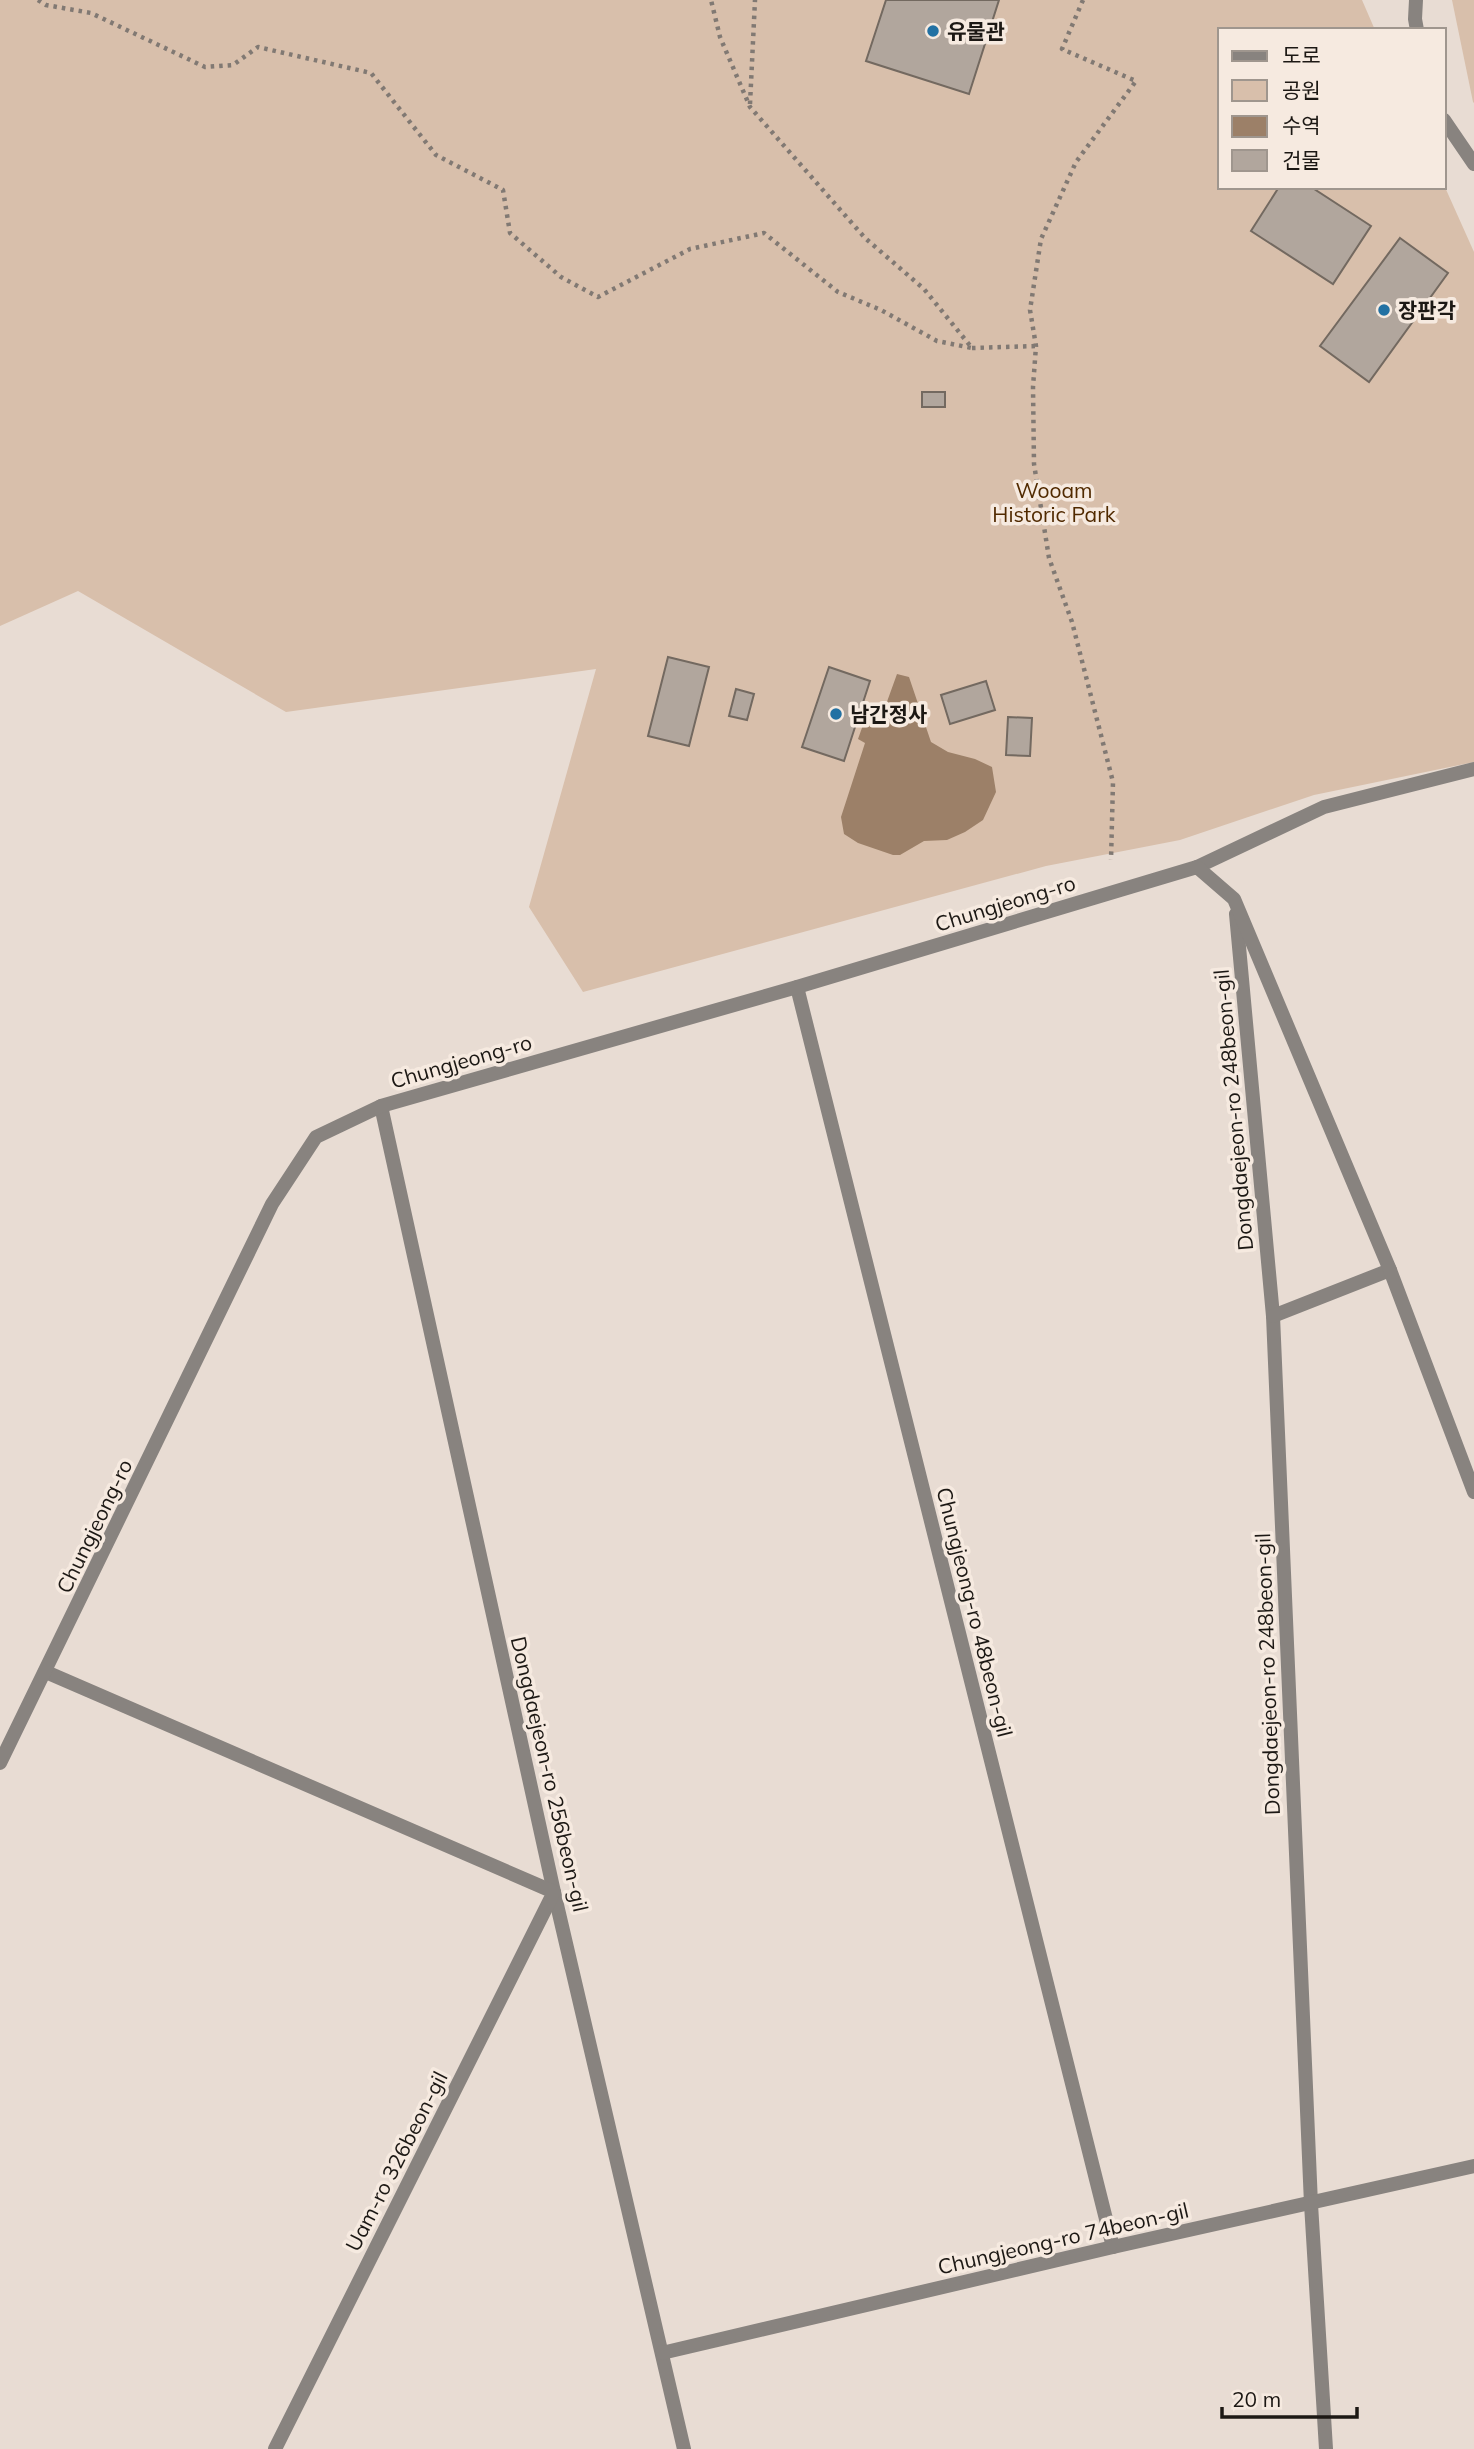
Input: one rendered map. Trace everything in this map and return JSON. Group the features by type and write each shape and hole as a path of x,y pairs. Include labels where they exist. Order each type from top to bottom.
{"street":[{"path":"1416,0 1417,28"},
{"path":"1446,123 1474,164"},
{"name":"Chungjeong-ro","path":"0,1763 272,1204 316,1137 381,1106 797,988 1197,867 1324,807 1474,769"},
{"path":"1197,867 1234,899 1391,1270 1474,1492"},
{"name":"Dongdaejeon-ro 248beon-gil","path":"1234,899 1273,1316 1311,2204 1326,2449"},
{"name":"Chungjeong-ro 48beon-gil","path":"797,988 1113,2247"},
{"name":"Dongdaejeon-ro 256beon-gil","path":"381,1106 554,1892 684,2449"},
{"path":"1273,1316 1391,1270"},
{"path":"46,1672 554,1892"},
{"name":"Uam-ro 326beon-gil","path":"275,2449 554,1892"},
{"name":"Chungjeong-ro 74beon-gil","path":"662,2353 1474,2166"}],"path":[{"path":"38,0 46,5 91,13 205,67 233,65 258,47 371,73 436,155 503,190 510,233 561,277 598,297 690,249 764,233 838,292 881,310 937,341 972,348 1036,346"},
{"path":"710,0 720,37 750,107 865,238 924,289 972,348"},
{"path":"750,107 755,0"},
{"path":"1083,0 1062,48 1136,81 1076,162 1041,239 1030,310 1036,346 1033,387 1034,464 1049,558 1072,622 1112,782 1110,893"}],"green space":[{"name":"Wooam Historic Park","path":"0,0 1362,0 1374,28 1218,28 1218,189 1446,189 1474,252 1474,762 1314,795 1180,840 1046,866 583,992 529,907 596,669 286,712 78,591 0,626"},
{"path":"1452,0 1474,0 1474,103 1473,102"}],"water":[{"path":"897,674 909,677 931,742 948,752 992,767 996,792 983,820 965,832 947,840 924,841 900,855 893,855 858,843 844,834 841,817 865,743 858,739 868,711 877,714 884,710"}],"building":[{"name":"유물관","path":"886,0 999,0 969,94 866,61"},
{"path":"1278,189 1314,189 1371,226 1333,284 1251,231"},
{"name":"장판각","path":"1400,238 1448,273 1369,382 1320,346"},
{"path":"922,392 945,392 945,407 922,407"},
{"path":"668,657 709,667 689,746 648,736"},
{"name":"남간정사","path":"829,667 870,681 844,761 802,747"},
{"path":"986,681 995,710 950,724 941,695"},
{"path":"736,689 754,694 747,720 729,716"},
{"path":"1008,717 1032,718 1030,756 1006,755"}],"place":[{"name":"유물관","path":"933,31"},
{"name":"장판각","path":"1384,310"},
{"name":"남간정사","path":"836,714"}]}
